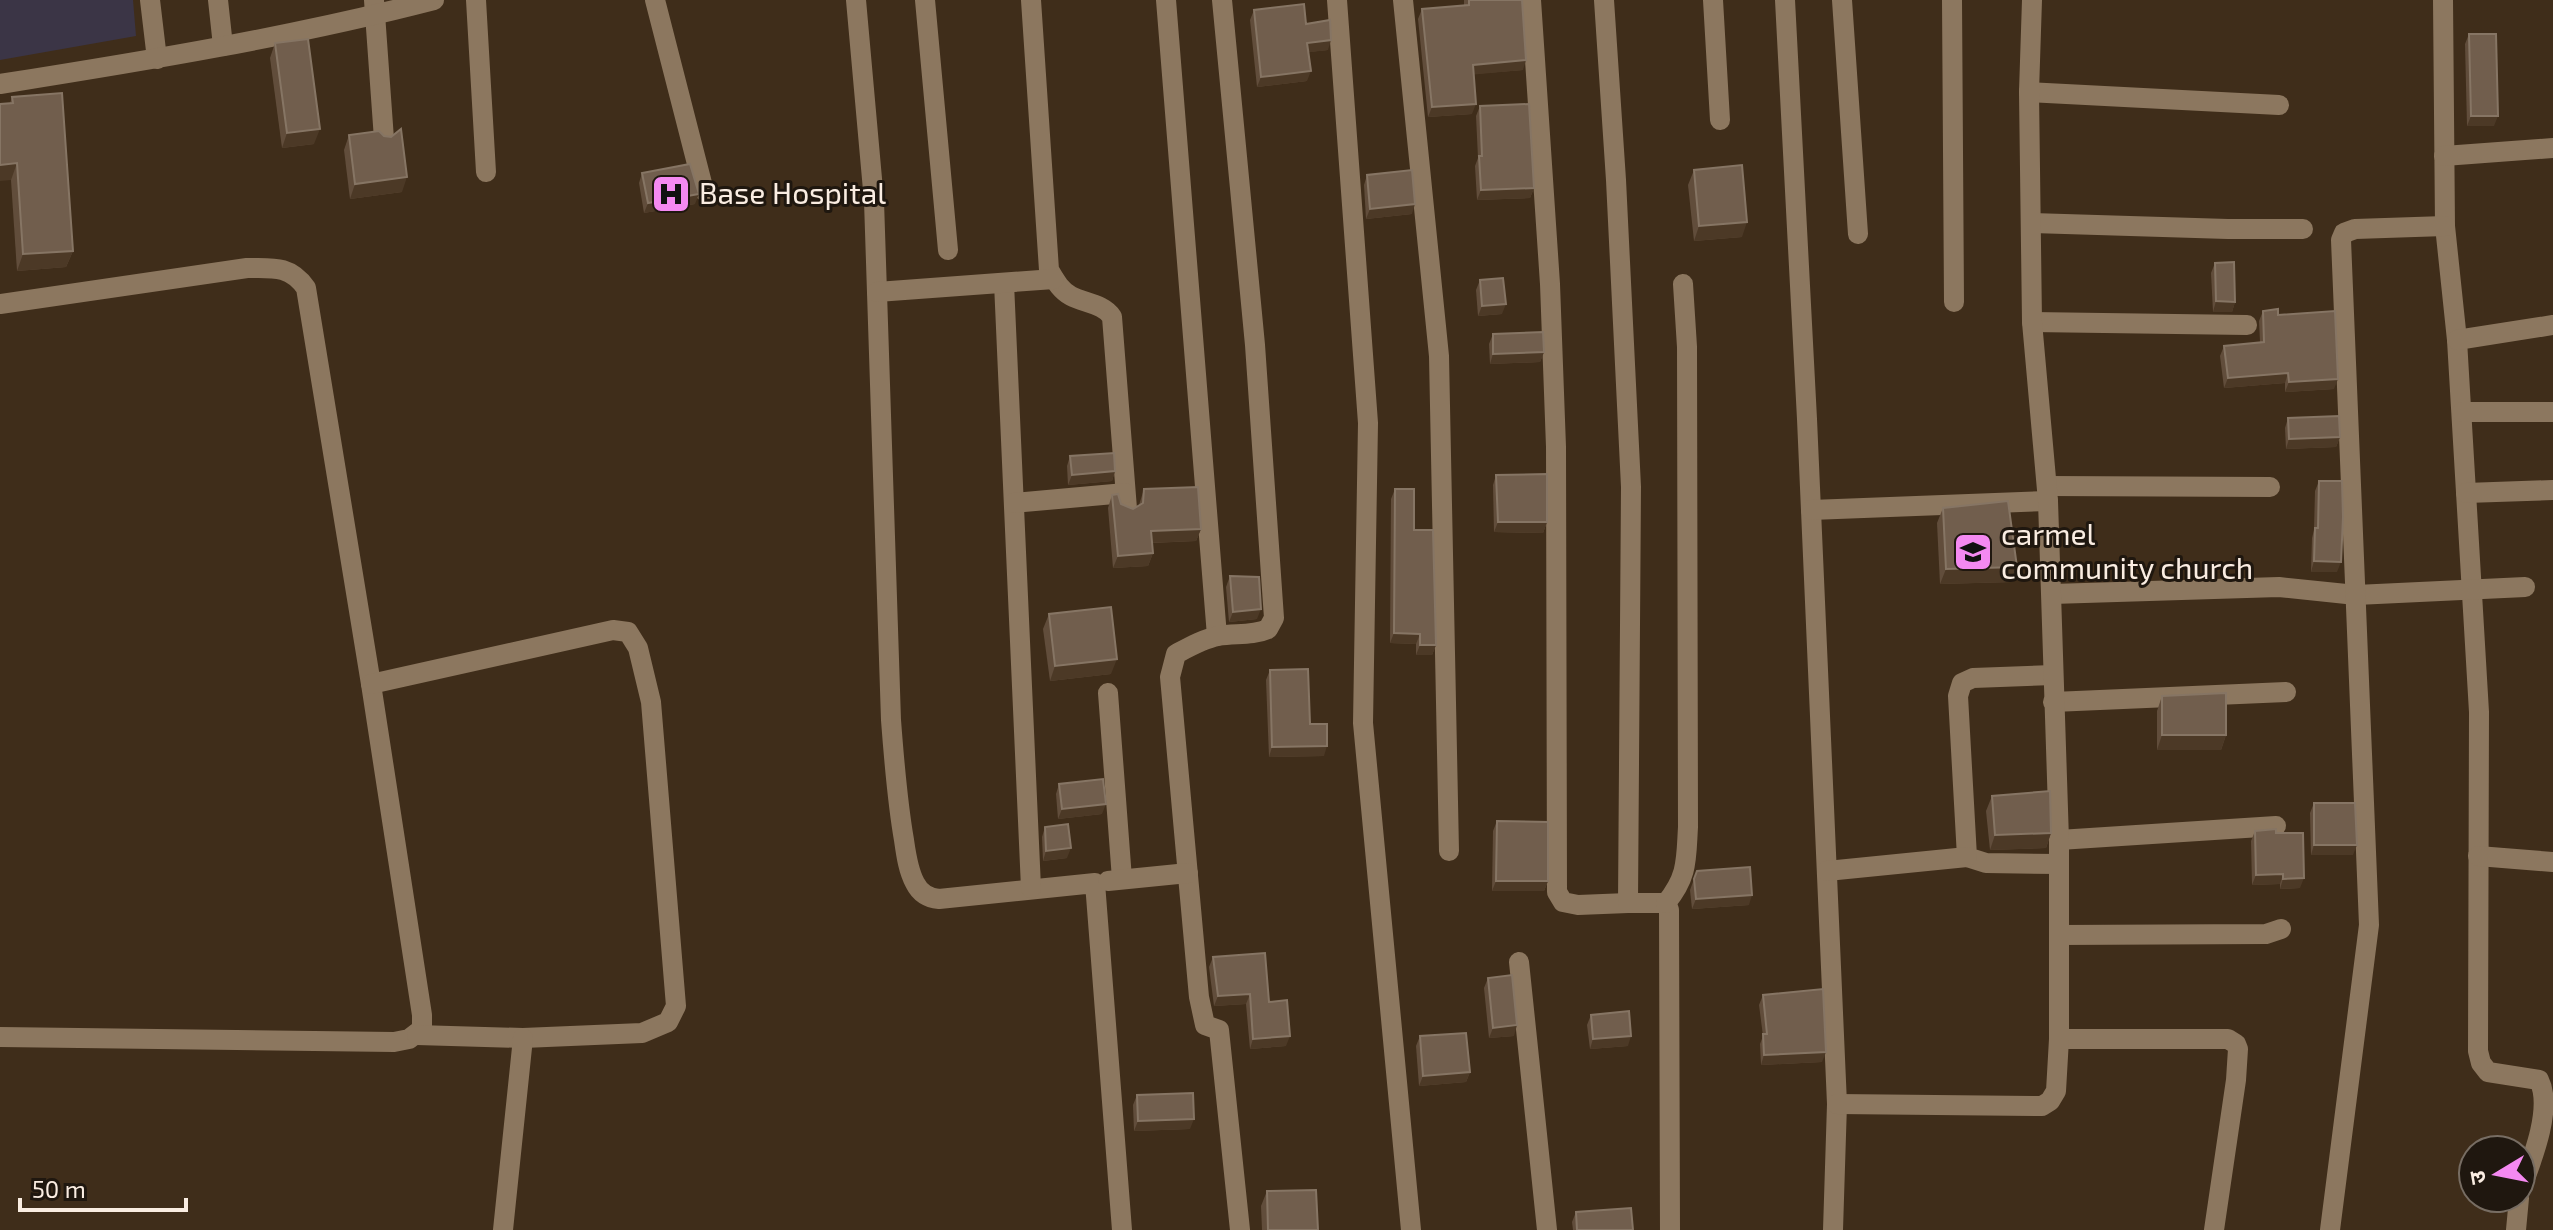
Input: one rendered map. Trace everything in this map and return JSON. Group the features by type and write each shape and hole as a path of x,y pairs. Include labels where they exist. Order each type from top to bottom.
{"street":[{"path":"150,0 157,59"},
{"path":"218,0 223,46"},
{"path":"0,84 157,59 223,46 374,8 434,0"},
{"path":"476,0 486,172"},
{"path":"655,0 704,191"},
{"path":"856,0 874,201 891,720 896,793 908,866 914,883 929,898 948,900 1031,888 1188,873"},
{"path":"925,0 948,250"},
{"path":"1014,503 1126,501 1112,317 1108,310 1069,295 1049,270 1031,0"},
{"path":"1166,0 1217,636"},
{"path":"1222,0 1255,345 1274,618 1268,629 1259,633 1217,636 1176,654 1170,677 1199,997 1205,1025 1219,1030 1240,1230"},
{"path":"1337,0 1368,423 1363,723 1411,1230"},
{"path":"1403,0 1439,356 1449,851"},
{"path":"1531,0 1550,284 1555,433 1557,892 1563,902 1578,905 1666,903"},
{"path":"1604,0 1631,487 1628,903"},
{"path":"1713,0 1720,120"},
{"path":"1785,0 1837,1104 1833,1230"},
{"path":"1842,0 1858,234"},
{"path":"1952,0 1954,302"},
{"path":"1837,1104 2047,1104 2056,1091 2059,840 2047,494 2032,322 2029,92 2032,0"},
{"path":"2443,0 2445,226 2457,340 2479,712 2479,1056 2488,1072 2539,1080 2543,1085 2548,1106 2546,1144"},
{"path":"374,8 384,139"},
{"path":"2029,92 2279,105"},
{"path":"2444,156 2553,148"},
{"path":"2031,223 2303,229"},
{"path":"2330,1230 2369,925 2342,237 2355,229 2445,226"},
{"path":"0,304 247,268 277,268 297,275 306,288 422,1015 422,1029 417,1035"},
{"path":"877,292 1054,279"},
{"path":"1004,283 1031,888"},
{"path":"1666,903 1680,886 1686,861 1688,827 1687,347 1683,284"},
{"path":"2032,322 2247,325"},
{"path":"2457,340 2553,325"},
{"path":"2462,412 2553,412"},
{"path":"1811,510 2047,494 2270,487"},
{"path":"2466,493 2553,490"},
{"path":"2052,594 2279,587 2356,595 2525,587"},
{"path":"0,1037 394,1042 417,1035 523,1038 642,1033 668,1022 676,1006 651,702 638,648 628,632 613,630 371,684"},
{"path":"1967,857 1958,696 1962,683 1973,678 2053,675"},
{"path":"2053,702 2286,692"},
{"path":"1108,693 1122,879"},
{"path":"2059,840 2276,826"},
{"path":"2478,856 2553,862"},
{"path":"1827,871 1967,857 1986,863 2059,864"},
{"path":"1095,883 1122,1230"},
{"path":"1666,903 1670,914 1670,1230"},
{"path":"2059,935 2266,934 2281,929"},
{"path":"1519,962 1547,1230"},
{"path":"503,1230 523,1038"},
{"path":"2059,1039 2228,1039 2236,1044 2236,1080 2214,1230"}],"shaded area":[{"path":"0,0 133,0 136,36 0,60"}],"building":[{"path":"1469,0 1522,0 1526,60 1473,65 1476,104 1432,107 1422,9 1469,5"},
{"path":"1304,4 1306,24 1330,20 1331,40 1307,43 1311,71 1261,77 1254,10"},
{"path":"2469,34 2496,34 2498,116 2471,116"},
{"path":"308,39 320,129 287,133 275,43"},
{"path":"62,93 73,251 23,254 17,163 0,165 0,104 13,103 12,97"},
{"path":"1529,104 1534,188 1481,190 1480,106"},
{"path":"401,129 407,177 355,184 349,135 379,131 391,137"},
{"path":"690,164 699,194 648,203 642,173"},
{"path":"1742,165 1747,222 1699,226 1694,170"},
{"path":"1412,170 1415,204 1370,209 1367,175"},
{"path":"2234,262 2235,302 2216,301 2215,263"},
{"path":"1503,278 1506,304 1482,306 1480,280"},
{"path":"2278,309 2278,315 2335,311 2338,379 2289,382 2288,373 2228,378 2224,346 2264,342 2263,311"},
{"path":"1543,332 1544,352 1493,354 1493,334"},
{"path":"2339,416 2340,437 2289,439 2288,418"},
{"path":"1114,453 1115,471 1072,475 1070,456"},
{"path":"1547,474 1547,522 1498,522 1496,475"},
{"path":"2319,481 2342,481 2341,562 2314,561"},
{"path":"1198,487 1201,529 1151,531 1153,553 1118,556 1112,495 1118,494 1121,504 1133,509 1143,503 1144,489"},
{"path":"1395,489 1414,489 1414,530 1433,530 1436,645 1420,645 1420,634 1394,633"},
{"name":"carmel community church","path":"2008,501 2017,567 1946,569 1943,508"},
{"path":"1230,576 1259,577 1261,609 1233,612"},
{"path":"1111,607 1117,659 1055,666 1049,614"},
{"path":"1308,669 1310,724 1327,724 1327,746 1272,747 1270,670"},
{"path":"2226,693 2226,735 2162,735 2162,696"},
{"path":"1103,779 1106,804 1062,809 1059,784"},
{"path":"2050,791 2051,833 1995,835 1992,796"},
{"path":"2314,803 2355,803 2357,845 2314,845"},
{"path":"1497,821 1548,822 1548,881 1496,881"},
{"path":"1068,824 1071,848 1046,851 1045,827"},
{"path":"2276,829 2276,833 2303,833 2304,878 2283,879 2283,874 2256,875 2255,831"},
{"path":"1750,867 1752,895 1696,899 1694,879 1697,871"},
{"path":"1265,953 1269,1002 1287,1000 1290,1036 1253,1039 1250,994 1218,996 1213,957"},
{"path":"1512,975 1517,1025 1493,1028 1488,978"},
{"path":"1823,989 1826,1052 1764,1055 1763,1034 1767,1034 1763,995"},
{"path":"1629,1011 1631,1036 1593,1039 1591,1015"},
{"path":"1466,1033 1470,1072 1423,1076 1420,1036"},
{"path":"1193,1093 1194,1119 1138,1121 1137,1095"},
{"path":"1316,1190 1318,1230 1268,1230 1267,1191"},
{"path":"1631,1208 1633,1230 1577,1230 1576,1212"}],"place":[{"name":"Base Hospital","path":"671,194"},
{"name":"carmel community church","path":"1973,552"}]}
